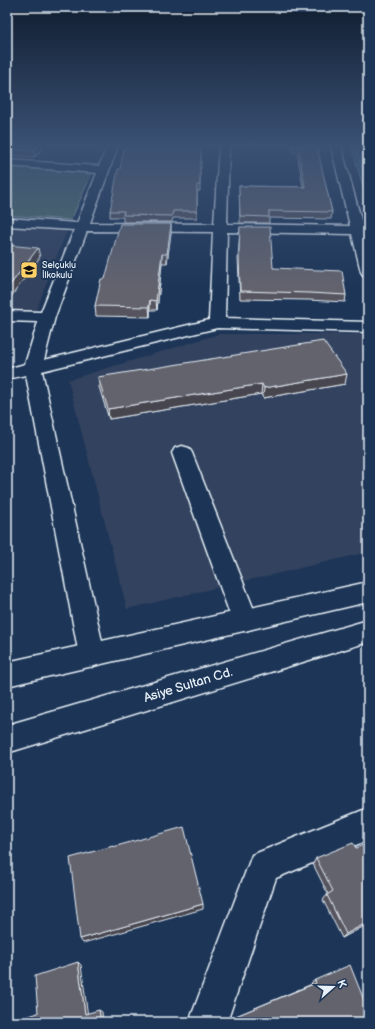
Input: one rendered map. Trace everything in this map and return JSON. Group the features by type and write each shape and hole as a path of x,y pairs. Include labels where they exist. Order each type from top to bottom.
{"street":[{"path":"92,655 33,368 47,317 95,194"},
{"path":"217,322 222,194"},
{"path":"349,194 368,272"},
{"path":"7,222 82,227 358,230"},
{"path":"7,316 47,317"},
{"path":"7,374 217,322 368,327"},
{"path":"182,453 245,620"},
{"path":"7,674 368,592"},
{"name":"Asiye Sultan Cd.","path":"7,739 368,631"},
{"path":"208,1022 264,867 368,824"}],"shaded area":[{"name":"Selçuklu İlkokulu","path":"7,225 67,230 36,311 7,310"},
{"path":"219,334 366,334 368,341 368,552 127,609 68,380"}],"green space":[{"path":"7,194 83,194 71,220 7,215"}],"water":[{"path":"365,194 368,194 368,203"}],"building":[{"path":"113,194 197,194 197,211 173,211 172,216 123,215 124,211 110,211"},
{"path":"239,194 328,194 332,212 269,211 269,217 240,216"},
{"path":"120,224 171,224 167,254 162,254 156,301 150,300 149,307 95,306 101,279 105,279"},
{"path":"240,227 270,227 273,268 342,271 346,295 240,291"},
{"path":"7,245 38,248 7,289"},
{"path":"323,341 347,374 264,388 262,384 108,409 98,377"},
{"path":"184,827 203,904 80,939 70,858"},
{"path":"353,843 356,848 368,843 368,922 346,934 327,895 333,891 316,858"},
{"path":"78,962 85,1014 99,1010 101,1022 11,1022 38,1013 35,976"},
{"path":"350,965 368,1010 368,1022 238,1022 236,1016 316,983 315,980"}],"place":[{"name":"Selçuklu İlkokulu","path":"29,270"}]}
